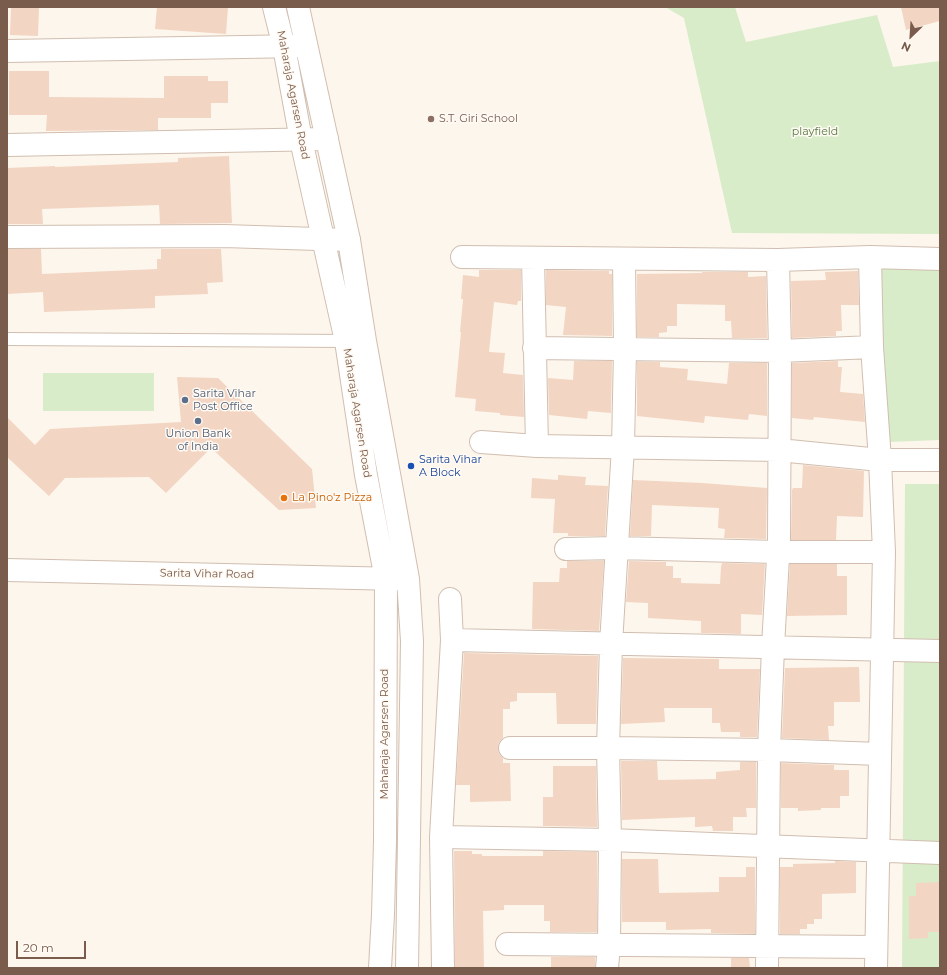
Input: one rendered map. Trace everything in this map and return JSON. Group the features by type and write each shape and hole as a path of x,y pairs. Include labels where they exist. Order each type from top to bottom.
{"street":[{"name":"Maharaja Agarsen Road","path":"274,7 284,47 301,140 324,240 355,341 408,579 412,641 406,968"},
{"name":"Maharaja Agarsen Road","path":"298,7 349,240 355,341 366,475 386,579 383,914 380,968"},
{"path":"7,51 306,46"},
{"path":"7,145 327,139"},
{"path":"7,237 224,236 349,240"},
{"path":"462,257 778,260 870,257 940,259"},
{"path":"508,944 609,945 767,958 876,958 884,552 880,460 872,347 870,257"},
{"path":"533,258 536,446"},
{"path":"607,968 609,945 610,840 608,748 611,644 623,447 625,349 624,259"},
{"path":"767,958 769,750 772,647 778,552 780,351 778,260"},
{"path":"534,348 780,351 872,347"},
{"path":"481,442 536,446 779,450 880,460 940,460"},
{"path":"566,549 617,548 778,552 884,552"},
{"name":"Sarita Vihar Road","path":"7,570 408,579"},
{"path":"443,968 441,836 452,640 450,599"},
{"path":"452,640 940,651"},
{"path":"510,748 769,750 880,754"},
{"path":"441,836 610,840 940,853"}],"lane":[{"path":"7,339 355,341"}],"green space":[{"name":"playfield","path":"665,7 735,7 746,42 877,15 893,67 940,61 940,234 732,233 684,18"},
{"path":"882,268 940,270 940,440 888,442 882,374"},
{"path":"43,373 154,373 154,411 43,411"},
{"path":"905,484 940,484 940,968 902,968"}],"building":[{"path":"11,7 39,7 38,36 10,35"},
{"path":"157,7 228,7 226,34 155,29"},
{"path":"901,7 940,7 940,21 906,30"},
{"path":"9,71 49,71 49,97 164,98 164,76 208,76 208,81 228,81 228,103 211,103 211,118 158,118 158,130 46,131 47,115 9,115"},
{"path":"229,156 232,223 160,224 159,205 42,209 43,224 7,224 7,168 178,162 178,158"},
{"path":"7,249 41,249 42,274 157,269 157,259 161,259 161,249 221,249 223,282 207,283 208,294 155,296 155,308 44,312 43,292 7,294"},
{"path":"479,270 521,270 521,301 518,301 517,305 494,302 489,352 505,353 503,373 523,375 524,417 475,411 476,399 455,397 461,332 463,275 479,277"},
{"path":"546,270 609,271 609,274 612,274 612,336 563,335 566,307 546,305"},
{"path":"858,271 859,305 841,305 842,331 836,331 836,336 792,338 791,281 826,280 825,272"},
{"path":"748,272 748,277 766,276 767,338 732,338 731,321 725,321 725,305 677,304 677,326 667,326 667,332 659,333 659,337 637,337 637,274"},
{"path":"574,361 612,361 611,413 588,411 587,419 549,415 548,378 573,380"},
{"path":"838,361 838,367 842,367 840,392 863,394 865,422 814,417 813,420 792,418 792,363"},
{"path":"637,362 660,362 660,367 688,369 687,380 727,384 729,363 767,363 767,416 749,414 748,420 705,416 704,423 637,416"},
{"path":"177,377 218,378 312,469 316,508 279,510 211,448 166,493 149,477 65,478 49,496 7,457 7,417 35,445 50,429 181,422"},
{"path":"803,465 864,471 863,517 837,516 836,540 791,540 792,490 793,488 802,488"},
{"path":"558,475 586,477 585,485 608,486 605,536 568,536 568,533 553,533 555,499 531,498 532,478 558,480"},
{"path":"633,480 767,488 766,539 724,538 725,529 718,528 719,508 652,505 651,536 630,536"},
{"path":"567,561 604,561 599,631 532,629 533,582 559,582 560,568 567,568"},
{"path":"629,561 666,562 666,566 673,566 673,578 681,578 681,583 720,584 722,563 765,564 762,615 741,614 741,634 701,633 701,621 648,618 648,603 626,602"},
{"path":"790,564 837,564 837,576 847,576 847,615 787,616"},
{"path":"464,653 598,656 596,724 557,724 556,693 517,693 517,701 510,702 510,709 503,709 503,738 499,742 498,748 499,754 503,758 503,763 510,763 511,801 470,802 470,785 456,785"},
{"path":"623,658 719,659 719,669 760,669 757,737 740,737 740,732 721,732 720,723 712,723 712,708 664,708 665,722 621,724"},
{"path":"859,667 860,702 834,702 834,726 828,726 829,740 782,738 785,668"},
{"path":"621,761 657,761 658,780 716,779 716,772 740,770 740,762 756,762 756,808 746,808 747,817 733,817 733,831 713,831 712,826 695,827 695,817 622,820"},
{"path":"781,763 834,765 834,770 849,770 849,796 840,796 840,808 821,808 821,810 798,811 798,808 781,808"},
{"path":"553,766 596,766 597,827 543,826 543,797 553,797"},
{"path":"454,851 472,851 472,854 482,854 482,856 543,856 543,851 597,852 597,932 550,932 550,921 544,921 544,905 504,905 504,910 483,911 484,968 455,968"},
{"path":"622,859 658,859 659,893 719,892 719,877 746,877 746,867 755,867 755,934 711,933 711,929 666,930 666,922 622,922"},
{"path":"835,861 856,862 856,893 822,894 822,919 814,919 814,924 807,924 807,929 800,929 800,934 780,934 780,867 793,867 793,864 835,863"},
{"path":"940,882 940,932 928,932 928,938 909,939 909,896 916,896 916,883"},
{"path":"551,957 595,957 595,968 551,968"},
{"path":"731,958 749,958 750,968 731,968"}],"place":[{"name":"S.T. Giri School","path":"431,119"},
{"name":"Sarita Vihar Post Office","path":"185,400"},
{"name":"Union Bank of India","path":"198,421"},
{"name":"Sarita Vihar A Block","path":"411,466"},
{"name":"La Pino'z Pizza","path":"284,498"}]}
